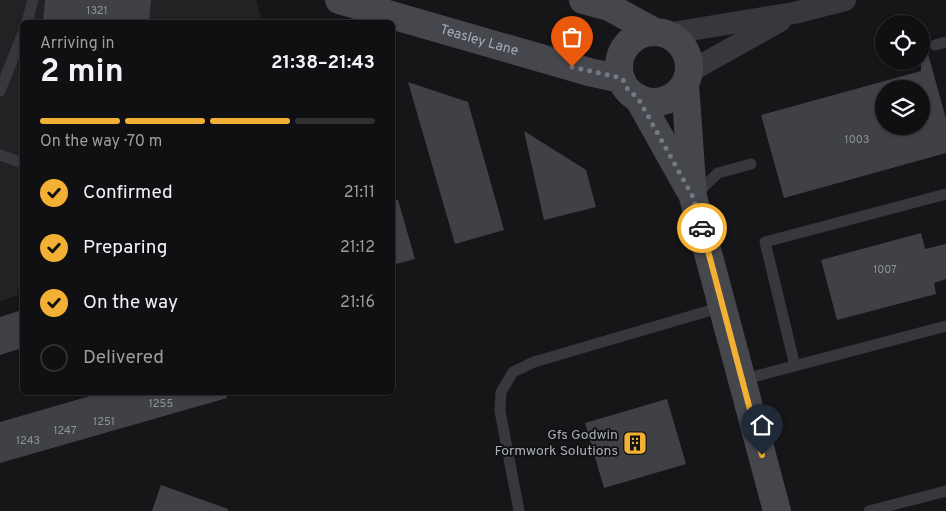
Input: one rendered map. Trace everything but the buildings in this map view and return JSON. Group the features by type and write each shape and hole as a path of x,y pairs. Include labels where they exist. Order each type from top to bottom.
{"street":[{"name":"Teasley Lane","path":"339,0 589,72 630,88"},
{"path":"583,0 609,7 676,39 688,58 687,78 693,197 777,511"},
{"path":"693,197 630,88 620,67 621,57 626,47 634,39 644,34 794,13 844,0"},
{"path":"630,88 651,102 664,101 676,94 687,78 794,13"}],"lane":[{"path":"27,20 33,0"},
{"path":"0,91 20,40"},
{"path":"0,155 20,162"},
{"path":"693,197 718,173 751,164"},
{"path":"795,366 765,242 946,194"},
{"path":"519,511 500,411 501,392 513,372 534,362 722,307"},
{"path":"741,380 946,326"},
{"path":"869,511 946,491"}],"shaded area":[{"path":"0,0 256,0 261,20 20,20 20,295 0,301"}],"way so far":[{"path":"572,67 622,78 628,90 638,98 693,197 702,228"}],"place":[{"name":"Gfs Godwin Formwork Solutions","path":"635,443"}],"route":[{"path":"702,228 762,455"}]}
